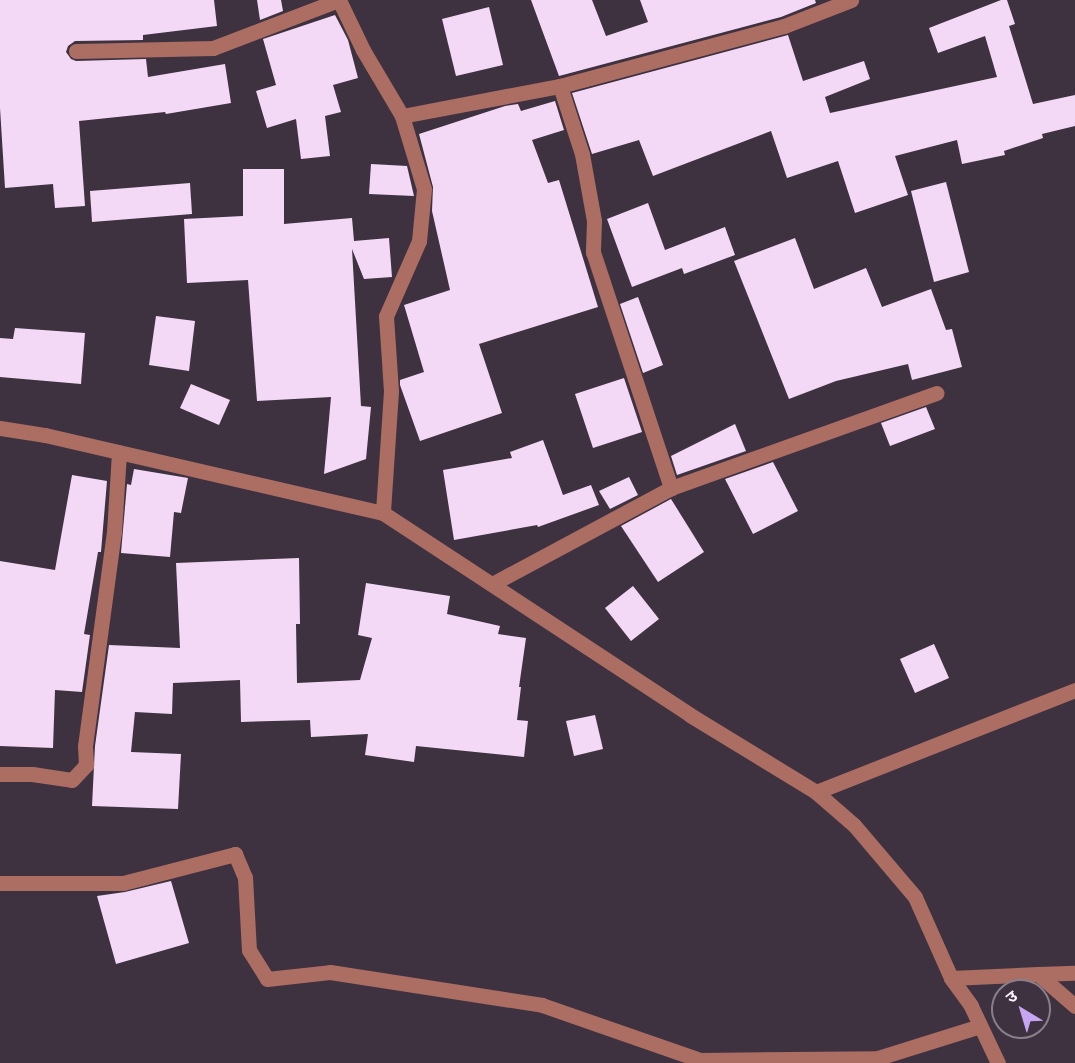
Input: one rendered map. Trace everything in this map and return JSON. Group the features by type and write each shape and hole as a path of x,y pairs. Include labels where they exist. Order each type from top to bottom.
{"street":[{"path":"76,51 213,48 339,0 363,50 402,116 424,189 419,241 386,316 391,391 383,513"},
{"path":"402,116 560,86 784,26 851,0"},
{"path":"560,86 582,154 594,220 593,252 671,488"},
{"path":"492,584 671,488 936,393"},
{"path":"0,428 45,435 383,513 690,715 816,792 854,825 915,897 951,978 971,1006 998,1063"},
{"path":"0,774 32,774 72,780 86,765 85,746 114,532 119,452"},
{"path":"816,792 1075,690"},
{"path":"0,883 123,884 235,854 245,877 249,950 267,979 330,972 542,1005 700,1060 878,1058 980,1026"},
{"path":"951,978 1075,973"},
{"path":"1038,974 1075,1006"}],"building":[{"path":"0,0 214,0 217,26 143,35 143,40 75,41 68,46 66,52 71,59 76,61 146,59 148,77 225,64 231,103 166,114 165,112 79,121 85,206 55,208 53,184 5,188 0,108"},
{"path":"257,0 281,0 283,11 260,20"},
{"path":"531,0 592,0 606,36 648,22 640,0 815,0 816,3 781,17 559,76"},
{"path":"1001,0 1007,0 1015,24 1009,26 1033,104 1075,95 1075,126 1042,134 1043,138 1004,151 1005,155 962,164 957,140 895,156 908,195 855,213 838,161 787,178 771,131 653,176 639,140 592,154 572,93 788,35 803,81 864,61 870,79 825,97 830,113 997,77 985,36 938,53 929,28"},
{"path":"489,7 503,65 456,76 442,19"},
{"path":"335,15 348,40 358,78 333,85 341,112 325,116 330,156 301,159 296,119 267,128 256,91 276,85 263,39"},
{"path":"555,101 564,130 532,140 548,183 559,180 598,307 479,344 502,413 420,441 400,385 400,380 424,372 404,305 450,290 432,211 433,187 419,134 505,106 518,104 521,111"},
{"path":"371,164 407,166 414,196 369,194"},
{"path":"243,169 284,169 284,224 352,218 354,241 389,238 392,277 364,279 352,249 361,406 371,407 366,459 324,474 331,397 257,401 248,280 187,283 184,219 243,216"},
{"path":"946,182 969,272 934,282 911,191"},
{"path":"190,183 192,214 92,222 90,191"},
{"path":"648,203 665,250 725,227 735,255 684,274 682,268 632,287 607,219"},
{"path":"795,238 814,289 866,268 882,307 931,289 946,330 952,329 962,367 912,380 908,364 836,381 789,399 734,261"},
{"path":"638,297 663,365 643,373 620,304"},
{"path":"156,316 195,321 189,371 149,365"},
{"path":"15,328 85,333 81,384 0,377 0,338 13,339"},
{"path":"624,378 642,432 593,448 575,394"},
{"path":"191,384 230,400 219,425 180,408"},
{"path":"926,407 935,429 890,446 881,423"},
{"path":"735,424 746,451 677,475 671,456"},
{"path":"543,440 563,495 591,485 599,505 538,527 537,525 454,540 443,470 512,458 510,452"},
{"path":"773,462 798,511 753,534 725,479"},
{"path":"134,469 188,478 181,513 174,512 170,557 121,553 127,484 131,485"},
{"path":"72,475 107,481 101,552 98,552 84,634 90,635 82,692 55,690 53,748 0,746 0,561 55,570"},
{"path":"629,477 638,495 610,509 599,491"},
{"path":"671,499 704,552 658,582 621,526"},
{"path":"299,558 300,624 296,624 297,683 360,680 372,638 358,635 366,583 450,596 447,614 500,626 498,634 526,638 517,720 528,721 524,757 416,746 414,762 365,755 368,734 311,737 310,720 241,722 240,680 173,683 172,714 135,712 131,752 181,754 178,809 92,806 95,746 109,645 180,648 176,563"},
{"path":"633,586 659,619 631,641 605,608"},
{"path":"934,644 949,678 915,693 900,659"},
{"path":"595,715 603,749 574,756 566,721"},
{"path":"171,881 189,943 116,964 97,896"}]}
